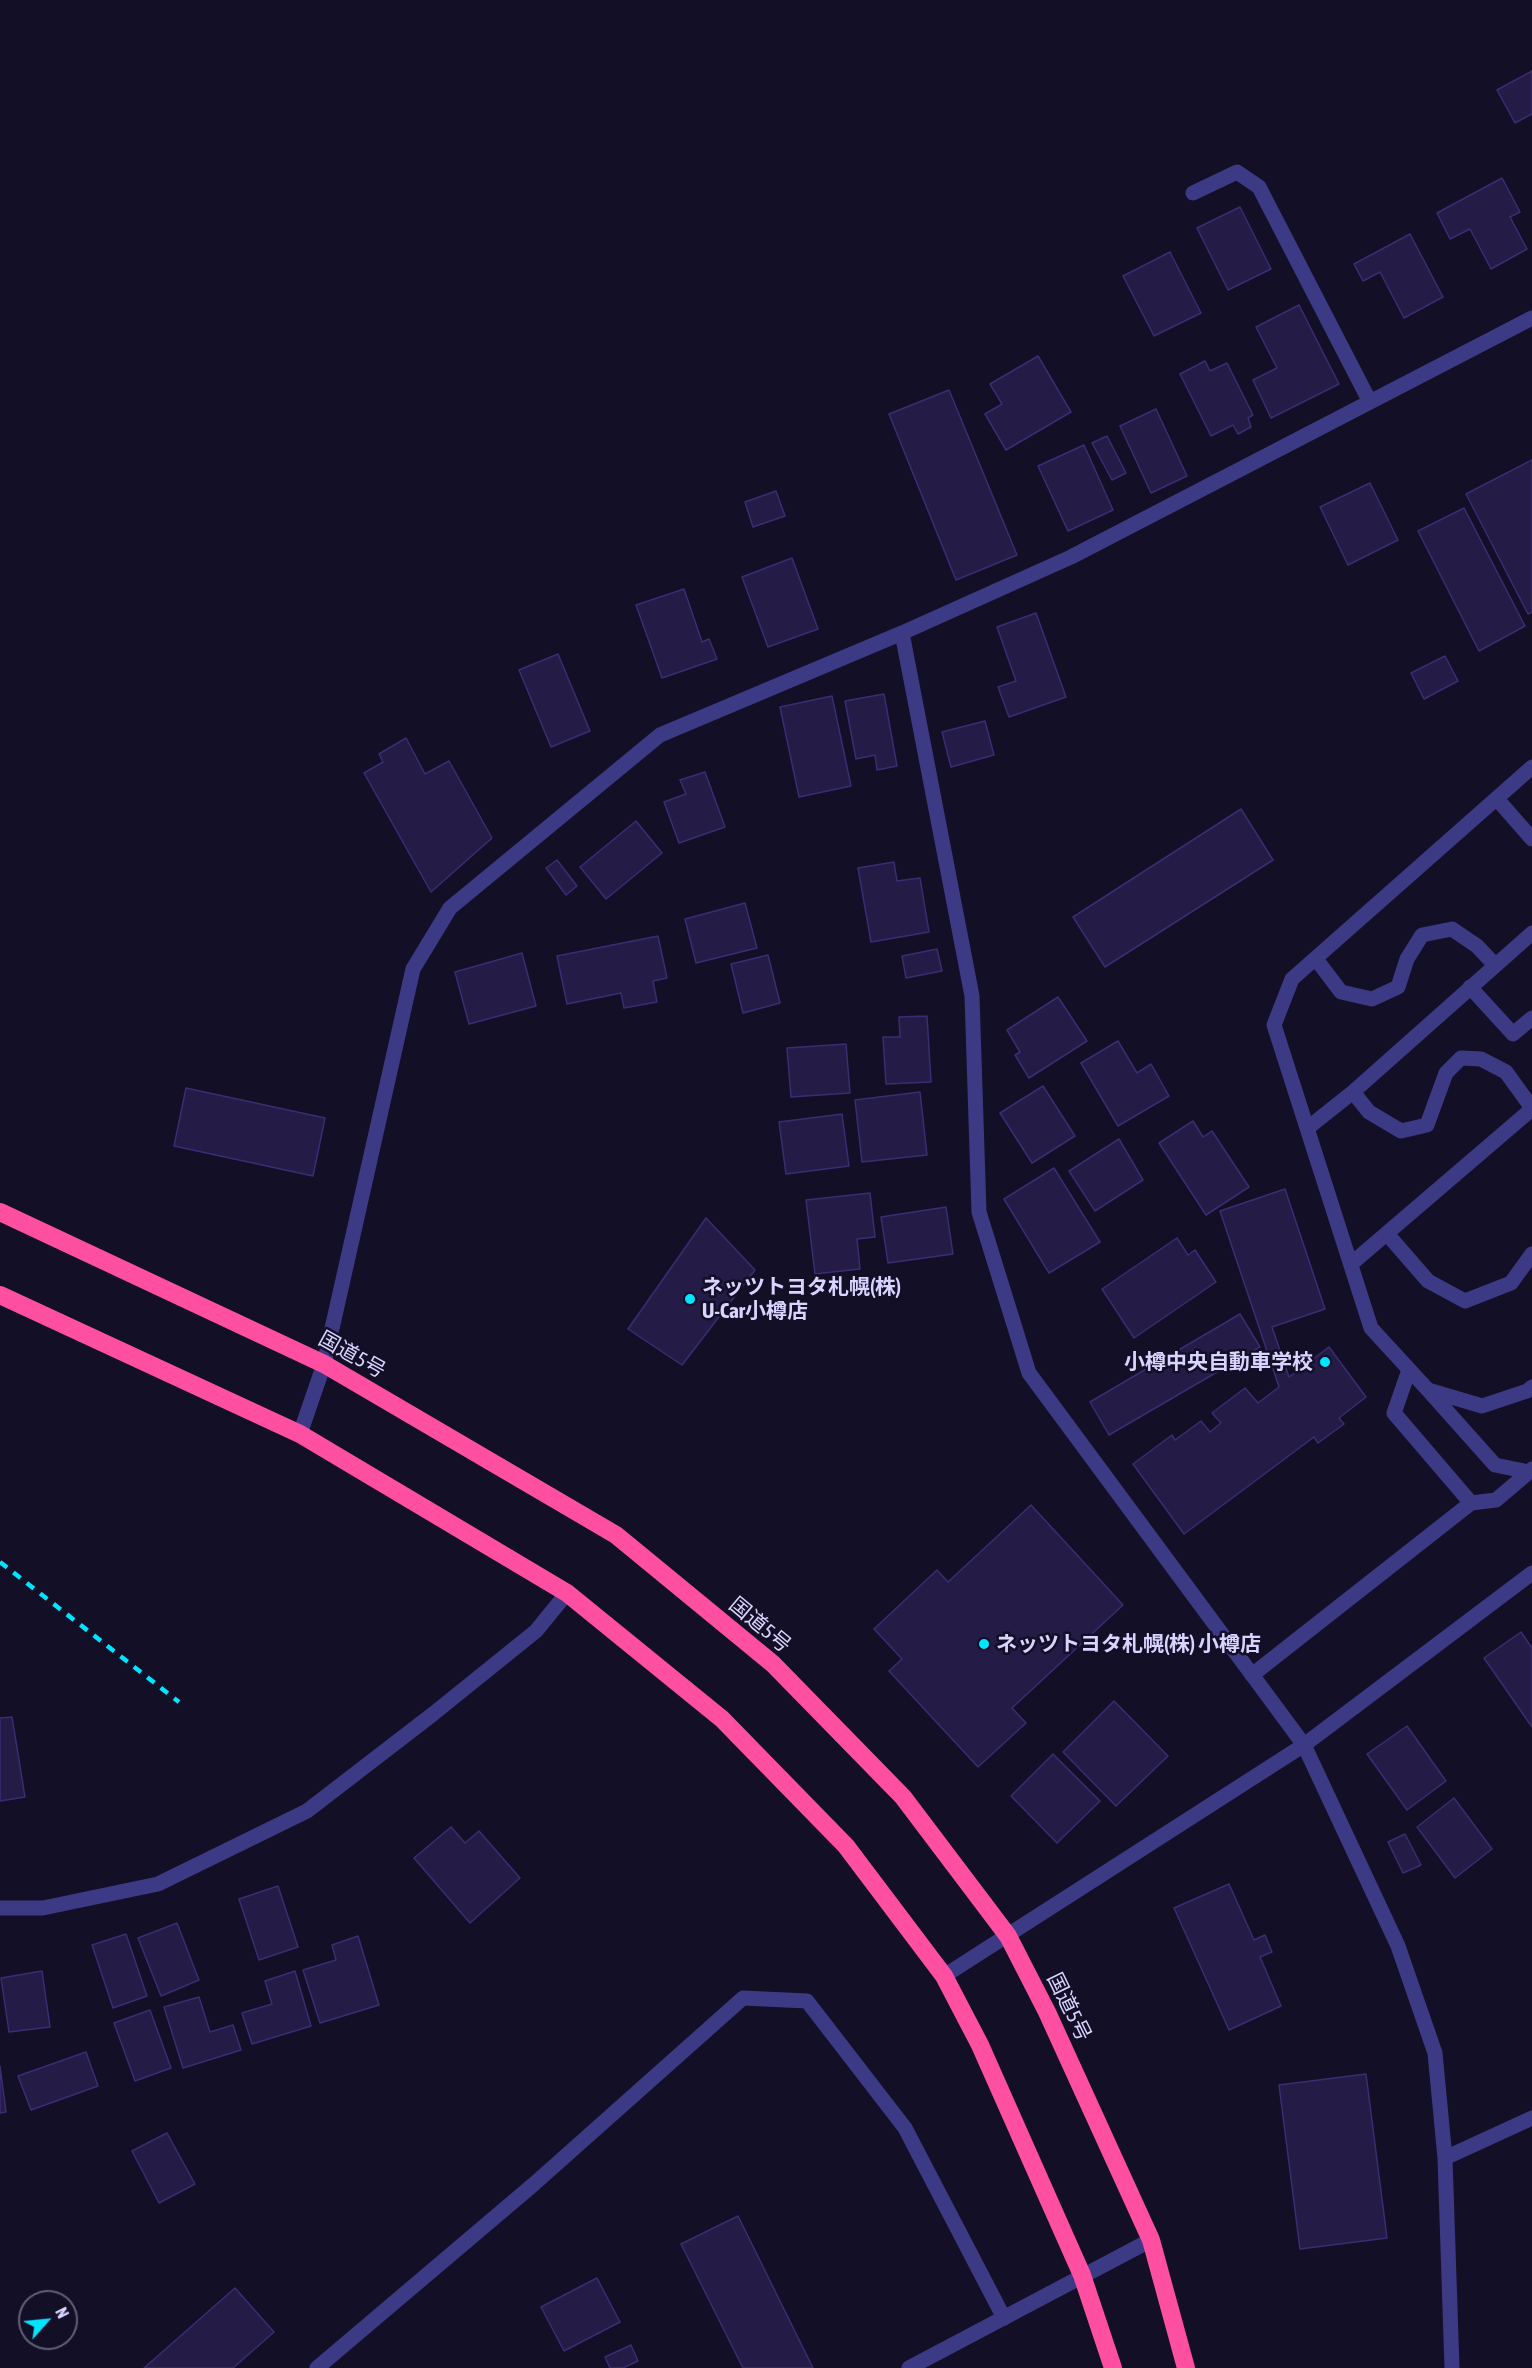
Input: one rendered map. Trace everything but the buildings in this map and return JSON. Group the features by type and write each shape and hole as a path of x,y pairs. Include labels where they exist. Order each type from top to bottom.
{"highway":[{"name":"国道5号","path":"0,1212 324,1364 616,1535 773,1664 903,1797 1008,1936 1047,2012 1151,2240 1186,2368"},
{"path":"0,1295 300,1434 567,1593 722,1719 846,1846 944,1976 980,2045 1082,2275 1113,2368"}],"street":[{"path":"1193,193 1237,172 1259,187 1370,402"},
{"path":"300,1434 324,1364 413,969 450,908 660,735 902,633 1071,557 1532,318"},
{"path":"902,633 972,996 979,1212 1029,1373 1304,1745 1398,1946 1435,2053 1445,2158 1452,2368"},
{"path":"1531,1470 1495,1465 1371,1328 1309,1127 1274,1025 1292,979 1532,767"},
{"path":"1497,799 1532,839"},
{"path":"1316,959 1341,992 1372,999 1398,987 1407,958 1422,935 1452,929 1478,946 1495,965"},
{"path":"1309,1127 1353,1092 1532,933"},
{"path":"1470,987 1513,1034 1532,1018"},
{"path":"1351,1264 1388,1235 1532,1109 1506,1072 1481,1059 1461,1058 1446,1073 1427,1125 1401,1131 1369,1112 1353,1092"},
{"path":"1388,1235 1428,1281 1465,1301 1511,1283 1532,1254"},
{"path":"1409,1370 1394,1413 1470,1503"},
{"path":"1428,1390 1482,1406 1527,1391 1532,1387"},
{"path":"1252,1675 1470,1503 1496,1500 1531,1470"},
{"path":"944,1976 1304,1745 1532,1573"},
{"path":"0,1908 43,1908 158,1884 307,1811 536,1631 567,1593"},
{"path":"317,2368 534,2184 743,1998 807,2001 905,2128 1004,2318"},
{"path":"1445,2158 1532,2118"},
{"path":"909,2368 1151,2240"}],"railway":[{"path":"0,1562 179,1702"}],"place":[{"name":"ネッツトヨタ札幌(株) U-Car小樽店","path":"690,1299"},
{"name":"小樽中央自動車学校","path":"1325,1362"},
{"name":"ネッツトヨタ札幌(株) 小樽店","path":"984,1644"}]}
